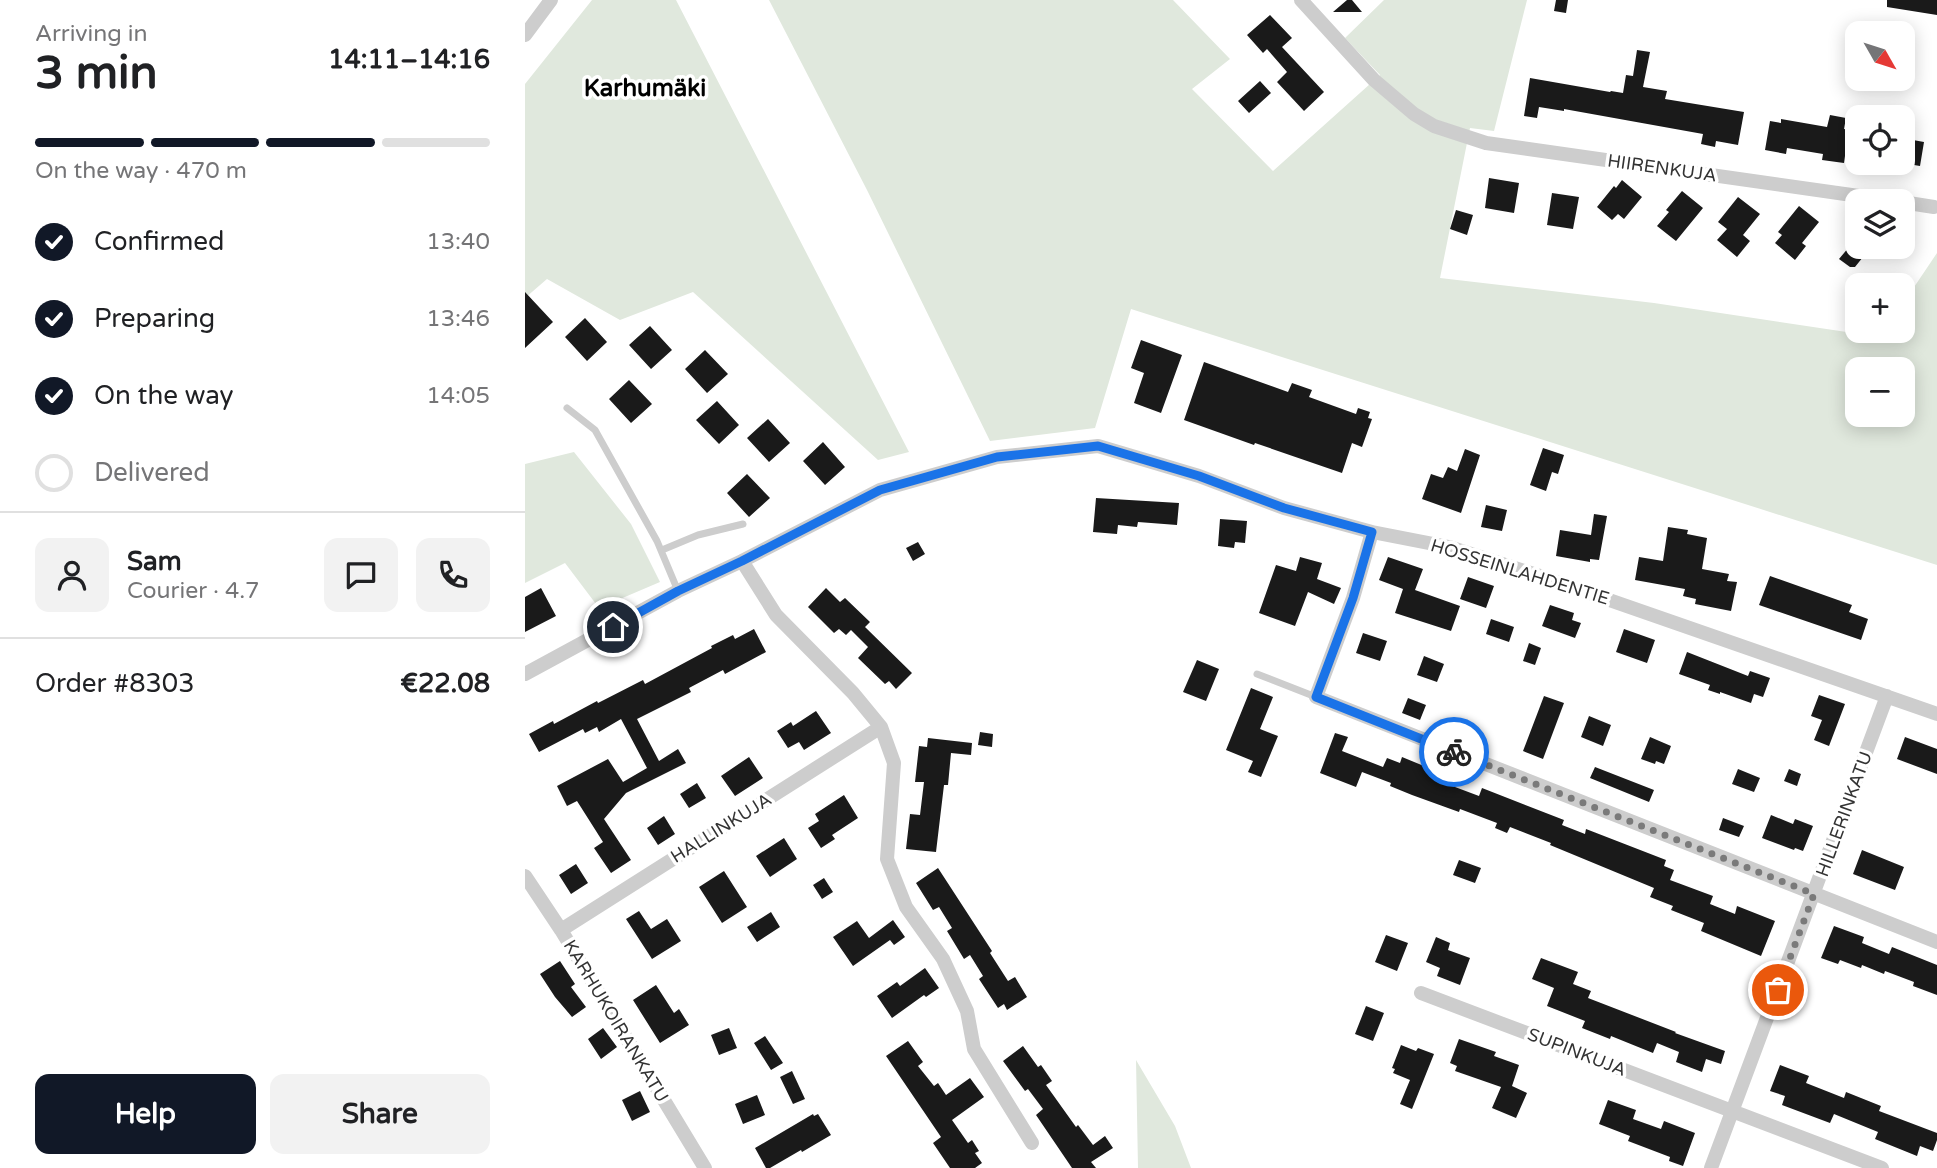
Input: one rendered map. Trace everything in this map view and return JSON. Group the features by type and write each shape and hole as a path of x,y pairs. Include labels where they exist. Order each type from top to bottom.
{"street":[{"path":"525,35 551,0"},
{"name":"HIIRENKUJA","path":"1301,0 1374,80 1414,114 1434,126 1486,143 1845,194"},
{"path":"1915,204 1934,207"},
{"name":"HOSSEINLAHDENTIE","path":"742,561 880,490 997,457 1098,446 1199,476 1284,508 1372,532 1461,551 1546,578 1937,714"},
{"path":"1372,532 1353,598 1316,697 1937,942"},
{"path":"525,674 678,591 742,561 776,615 853,693 881,727 894,763 887,859 906,907 943,959 967,1011 974,1049 1032,1143"},
{"name":"HILLERINKATU","path":"1711,1168 1887,696"},
{"name":"HALLINKUJA","path":"561,930 881,727"},
{"name":"KARHUKOIRANKATU","path":"525,876 561,930 705,1168"},
{"name":"SUPINKUJA","path":"1421,993 1882,1168"}],"lane":[{"path":"567,408 595,430 662,550 678,591"},
{"path":"662,550 698,535 743,524"},
{"path":"1257,674 1316,697"}],"shaded area":[{"path":"592,0 676,0 909,452 878,460 693,292 620,320 547,279 525,298 525,84"},
{"path":"769,0 1173,0 1230,59 1192,89 1273,171 1380,75 1345,38 1384,0 1527,0 1494,131 1470,128 1440,278 1654,303 1845,332 1845,343 1915,343 1915,286 1937,253 1937,565 1131,309 1095,428 990,441 867,190"},
{"path":"574,452 631,524 660,582 599,608 565,563 525,583 525,464"},
{"path":"1136,1060 1175,1126 1191,1168 1138,1168"}],"building":[{"path":"1347,0 1352,0 1362,12 1333,12"},
{"path":"1556,0 1568,0 1566,13 1554,11"},
{"path":"1887,0 1937,0 1937,15 1887,7"},
{"path":"1270,15 1292,38 1282,47 1324,92 1304,111 1277,82 1287,72 1267,49 1263,53 1247,35"},
{"path":"1637,50 1650,52 1643,87 1667,91 1665,99 1744,112 1738,145 1716,141 1715,147 1701,144 1703,134 1564,109 1539,107 1537,118 1524,116 1530,78 1623,93 1626,75 1633,76"},
{"path":"1260,81 1271,93 1249,113 1238,101"},
{"path":"1830,115 1845,118 1844,163 1822,160 1823,154 1787,148 1786,154 1765,150 1770,121 1781,123 1781,119 1827,127"},
{"path":"1915,140 1924,142 1920,166 1915,165"},
{"path":"1489,178 1519,183 1514,213 1485,208"},
{"path":"1622,180 1642,197 1624,219 1618,214 1612,220 1597,207"},
{"path":"1682,191 1703,208 1676,241 1657,226"},
{"path":"1552,193 1579,197 1573,229 1547,225"},
{"path":"1738,197 1760,214 1743,235 1750,241 1737,257 1717,240 1727,229 1718,222"},
{"path":"1799,206 1819,222 1802,243 1806,246 1795,260 1775,243 1782,235 1778,232"},
{"path":"1456,210 1473,215 1467,235 1450,229"},
{"path":"1845,252 1845,259 1861,259 1855,267 1850,267 1839,259"},
{"path":"525,292 553,322 525,348"},
{"path":"585,318 607,342 587,361 565,337"},
{"path":"650,326 672,350 651,369 629,345"},
{"path":"1141,340 1182,355 1161,413 1134,403 1144,373 1131,368"},
{"path":"705,350 728,374 707,393 685,369"},
{"path":"1204,362 1288,392 1292,383 1312,390 1309,397 1356,414 1358,408 1370,412 1368,418 1372,419 1362,447 1352,443 1342,473 1184,420"},
{"path":"629,380 652,404 631,423 609,399"},
{"path":"717,401 739,425 719,444 696,420"},
{"path":"768,419 790,443 769,462 747,438"},
{"path":"823,442 845,467 825,485 803,461"},
{"path":"1543,448 1564,455 1558,474 1552,472 1546,491 1530,485"},
{"path":"1465,449 1480,455 1461,513 1422,499 1431,474 1443,478 1448,467 1457,471"},
{"path":"747,474 770,498 749,517 727,493"},
{"path":"1096,498 1179,503 1177,525 1138,522 1137,527 1118,525 1117,534 1093,532"},
{"path":"1486,505 1507,510 1502,531 1481,527"},
{"path":"1594,514 1607,516 1599,560 1590,559 1590,562 1556,556 1560,530 1591,535"},
{"path":"1220,519 1247,521 1245,543 1235,542 1234,548 1218,546"},
{"path":"1668,527 1688,530 1687,534 1707,538 1702,569 1729,574 1727,581 1737,582 1731,611 1695,604 1696,599 1683,596 1685,589 1635,580 1639,557 1663,561"},
{"path":"918,542 925,554 913,561 906,548"},
{"path":"1300,557 1322,563 1317,579 1341,588 1334,604 1308,592 1295,626 1259,613 1276,565 1296,571"},
{"path":"1388,557 1423,569 1415,590 1460,606 1451,631 1395,613 1403,589 1379,580"},
{"path":"1770,576 1852,605 1849,612 1868,619 1861,640 1759,605"},
{"path":"1468,577 1494,586 1486,608 1460,599"},
{"path":"541,588 556,616 525,632 525,597"},
{"path":"826,588 840,602 845,598 870,622 865,627 912,673 896,689 889,681 885,684 858,658 868,647 851,630 846,635 839,629 834,633 808,607"},
{"path":"1550,605 1574,613 1572,620 1581,623 1575,638 1542,626"},
{"path":"1491,619 1514,627 1509,642 1486,634"},
{"path":"754,629 766,652 725,674 723,670 689,688 691,692 637,719 659,761 678,749 686,763 626,793 604,819 631,860 611,873 594,848 603,842 577,801 567,806 557,786 608,759 623,782 647,768 621,719 599,732 597,727 585,733 583,729 539,752 529,734 643,680 645,684 712,648 711,646 733,635 735,639"},
{"path":"1624,629 1655,640 1647,663 1616,652"},
{"path":"1363,633 1387,641 1380,661 1356,653"},
{"path":"1529,643 1541,648 1535,665 1523,661"},
{"path":"1687,652 1748,676 1750,671 1770,678 1763,697 1754,694 1751,703 1708,690 1710,685 1679,674"},
{"path":"1424,656 1444,664 1437,682 1417,675"},
{"path":"1197,660 1219,669 1206,701 1183,692"},
{"path":"1251,688 1273,697 1260,729 1278,736 1261,777 1248,772 1253,761 1226,750"},
{"path":"1819,695 1845,704 1829,746 1814,740 1822,720 1811,716"},
{"path":"1544,696 1564,703 1543,759 1523,751"},
{"path":"1408,698 1426,705 1420,720 1402,713"},
{"path":"816,711 831,733 804,750 799,742 788,748 777,731 791,722 793,726"},
{"path":"1589,716 1611,725 1603,746 1581,737"},
{"path":"980,732 993,734 992,747 978,745"},
{"path":"1335,733 1348,737 1342,751 1383,767 1387,758 1400,763 1402,757 1458,780 1455,787 1479,796 1482,788 1564,820 1562,825 1585,834 1586,829 1666,860 1664,866 1674,870 1670,880 1713,896 1710,904 1735,914 1737,906 1775,921 1761,956 1701,931 1704,923 1671,910 1673,906 1650,897 1654,888 1550,845 1551,843 1510,827 1507,833 1495,828 1497,823 1412,795 1390,786 1391,783 1362,772 1356,787 1320,773"},
{"path":"1650,737 1671,746 1664,764 1641,759"},
{"path":"1905,737 1937,749 1937,774 1897,759"},
{"path":"928,738 972,743 971,755 951,753 948,785 944,785 936,852 906,849 910,814 920,815 924,782 915,782 919,746 927,747"},
{"path":"749,757 763,778 735,796 721,776"},
{"path":"1595,767 1654,790 1649,802 1590,778"},
{"path":"1738,769 1760,778 1754,792 1732,784"},
{"path":"1789,769 1801,774 1797,786 1784,781"},
{"path":"697,783 706,798 689,808 680,794"},
{"path":"844,795 858,818 832,835 835,839 821,848 808,828 819,821 815,814"},
{"path":"1771,815 1793,824 1795,819 1813,826 1803,851 1762,838"},
{"path":"664,816 675,834 658,845 647,828"},
{"path":"1723,818 1744,826 1739,837 1719,830"},
{"path":"784,838 797,859 770,877 756,856"},
{"path":"1862,850 1904,867 1895,890 1853,874"},
{"path":"1459,860 1481,868 1475,883 1453,875"},
{"path":"576,864 588,883 571,894 559,875"},
{"path":"938,868 992,951 990,953 1008,981 1015,977 1027,997 1007,1010 1004,1004 998,1008 979,979 983,976 970,955 964,959 947,931 952,928 939,907 933,910 916,883"},
{"path":"724,871 747,907 722,923 699,887"},
{"path":"824,878 833,892 822,899 813,885"},
{"path":"639,911 651,929 667,919 681,941 652,959 626,919"},
{"path":"771,912 780,927 757,942 747,927"},
{"path":"893,920 905,937 894,945 890,940 853,966 833,937 857,921 869,938"},
{"path":"1834,926 1864,937 1862,943 1889,954 1892,947 1937,965 1937,995 1913,986 1914,982 1885,971 1884,974 1862,965 1861,968 1840,960 1838,964 1821,958"},
{"path":"1386,935 1408,943 1397,971 1375,962"},
{"path":"1436,937 1450,943 1448,950 1470,958 1460,985 1437,976 1440,968 1426,962"},
{"path":"1541,958 1578,972 1573,984 1591,991 1588,998 1725,1051 1721,1064 1706,1059 1702,1072 1676,1062 1679,1052 1657,1043 1653,1053 1582,1028 1585,1021 1547,1006 1554,988 1532,979"},
{"path":"560,961 575,984 571,987 586,1007 572,1017 540,974"},
{"path":"925,968 939,988 926,997 924,995 892,1018 877,996 897,982 900,986"},
{"path":"656,985 674,1013 679,1009 689,1025 660,1043 633,1000"},
{"path":"1366,1006 1384,1013 1373,1041 1355,1034"},
{"path":"603,1028 617,1047 601,1059 588,1039"},
{"path":"729,1028 737,1048 719,1055 711,1035"},
{"path":"765,1036 783,1063 771,1070 754,1043"},
{"path":"1459,1039 1496,1052 1494,1056 1519,1065 1512,1086 1527,1093 1516,1118 1492,1108 1501,1087 1455,1071 1457,1066 1450,1063"},
{"path":"908,1041 923,1062 918,1066 934,1086 938,1083 946,1095 970,1078 984,1097 952,1120 968,1143 972,1140 979,1151 975,1153 982,1163 975,1168 950,1168 933,1143 941,1137 886,1056"},
{"path":"1401,1045 1434,1054 1412,1109 1400,1104 1410,1080 1393,1073 1395,1069 1392,1068"},
{"path":"1023,1046 1052,1081 1046,1085 1076,1127 1078,1125 1093,1145 1105,1136 1113,1148 1091,1162 1096,1168 1072,1168 1036,1115 1043,1109 1028,1089 1025,1091 1003,1061"},
{"path":"1780,1065 1809,1076 1806,1083 1844,1098 1846,1092 1881,1106 1879,1111 1937,1133 1933,1151 1920,1146 1917,1156 1875,1139 1878,1132 1834,1114 1830,1123 1782,1105 1785,1096 1770,1091"},
{"path":"792,1071 805,1099 793,1104 780,1077"},
{"path":"640,1091 650,1112 632,1121 622,1100"},
{"path":"757,1095 765,1115 743,1124 735,1104"},
{"path":"1608,1100 1636,1110 1633,1119 1661,1129 1664,1121 1695,1133 1683,1166 1669,1161 1670,1157 1628,1141 1630,1136 1599,1124"},
{"path":"813,1114 818,1114 831,1135 766,1168 755,1148"}],"way so far":[{"path":"1454,752 1814,894 1778,990"}],"district":[{"name":"Karhumäki","path":"645,88"}],"route":[{"path":"613,627 678,591 880,490 997,457 1098,446 1199,476 1284,508 1372,532 1353,598 1316,697 1454,752"}]}
